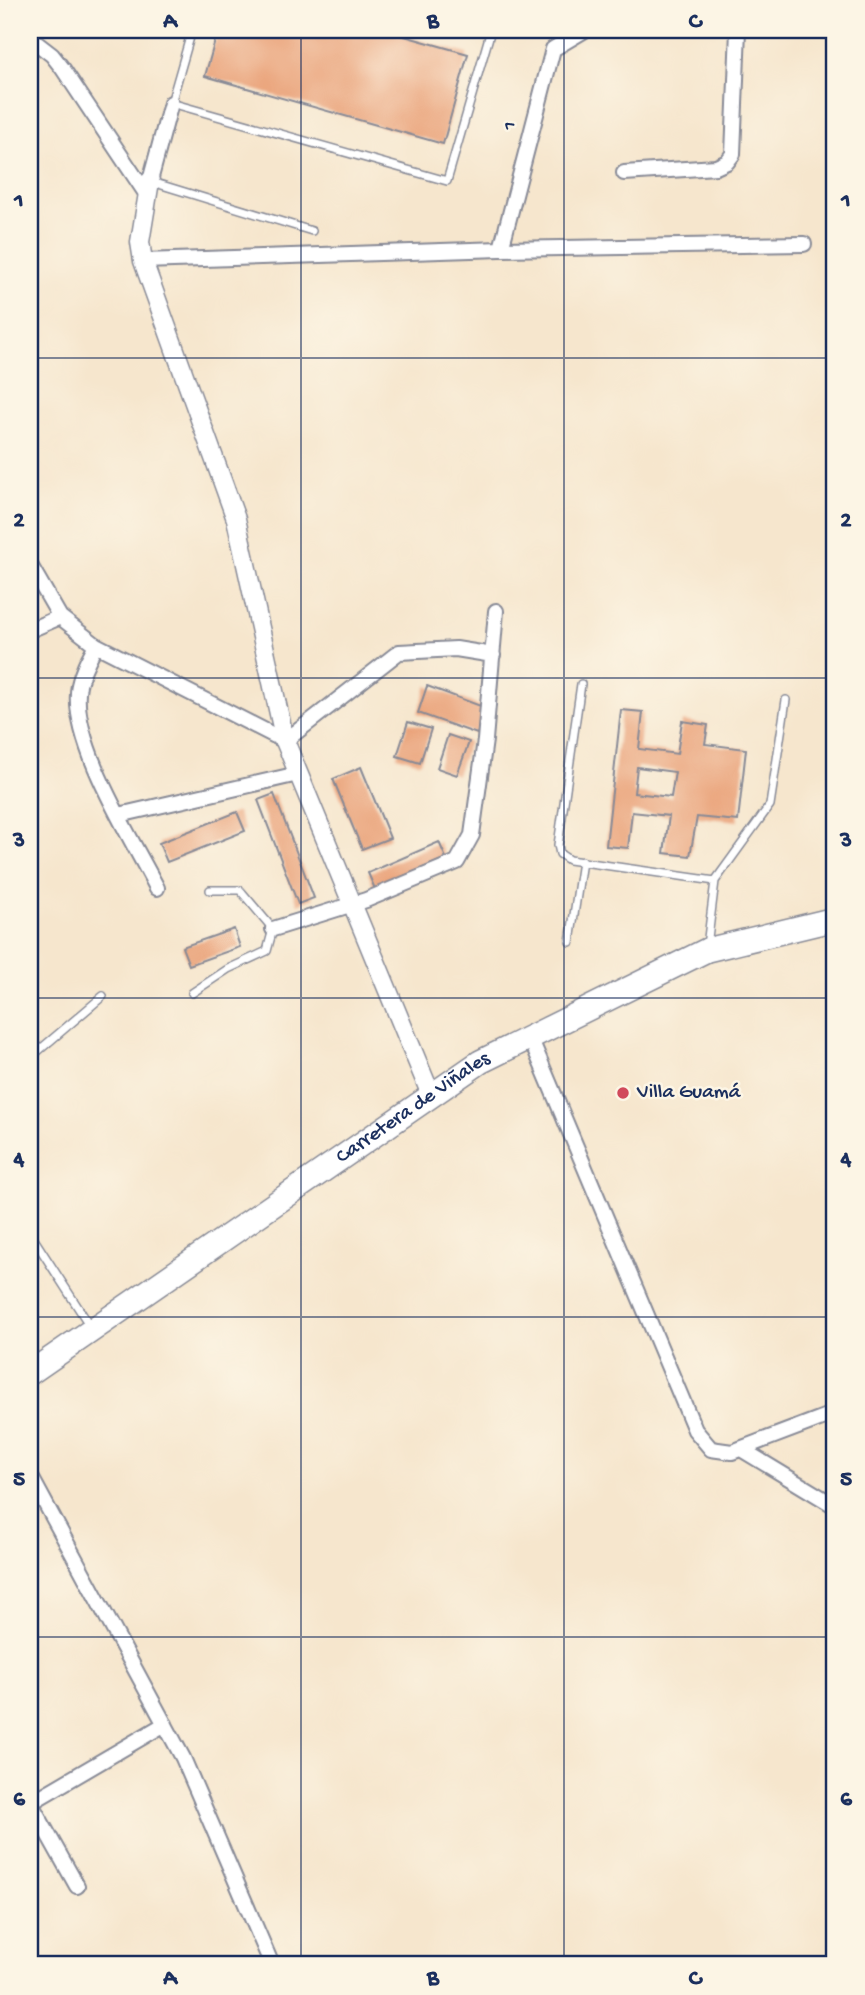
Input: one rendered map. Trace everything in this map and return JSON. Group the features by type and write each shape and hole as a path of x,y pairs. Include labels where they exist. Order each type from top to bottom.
{"main road":[{"name":"Carretera de Viñales","path":"30,1373 480,1062 707,950 835,919"}],"street":[{"name":"1","path":"501,249 553,49 585,30"},
{"path":"624,173 716,167 731,159 738,30"},
{"path":"30,38 52,55 148,188"},
{"path":"171,103 148,188 140,242 143,261 236,519 285,741 431,1095"},
{"path":"143,261 501,249 804,244"},
{"path":"30,565 60,617 96,645 285,741"},
{"path":"273,929 352,904 457,862 472,835 485,740 496,611"},
{"path":"30,631 60,617"},
{"path":"96,645 79,686 78,704 87,747 100,779 157,888"},
{"path":"285,741 399,652 456,649 493,655"},
{"path":"119,815 298,774"},
{"path":"530,1037 695,1430 711,1449 732,1452 835,1413"},
{"path":"741,1448 835,1506"},
{"path":"30,1475 183,1758 272,1965"},
{"path":"76,1886 30,1802 165,1724"}],"lane":[{"path":"192,30 171,103 447,181 491,30"},
{"path":"148,188 312,230"},
{"path":"581,684 558,849 563,857 715,881"},
{"path":"707,950 715,881 770,805 786,700"},
{"path":"570,942 582,861"},
{"path":"192,993 228,969 267,951 273,929 240,890 210,890"},
{"path":"30,1058 103,996"},
{"path":"30,1233 93,1329"}],"building":[{"path":"218,30 383,30 468,54 443,144 205,76"},
{"path":"427,686 486,708 477,734 418,713"},
{"path":"621,710 643,712 639,749 677,754 682,721 708,725 705,744 746,749 738,821 697,817 690,856 664,853 669,816 632,812 628,848 606,846","holes":["637,767 675,772 671,797 634,793"]},
{"path":"408,722 431,729 420,763 397,756"},
{"path":"448,735 469,742 457,775 437,768"},
{"path":"361,767 390,838 362,849 333,779"},
{"path":"274,794 314,898 298,904 258,800"},
{"path":"237,812 245,831 167,862 159,843"},
{"path":"439,842 446,858 375,889 368,873"},
{"path":"234,929 240,947 189,965 182,947"}],"place":[{"name":"Villa Guamá","path":"623,1093"}]}
